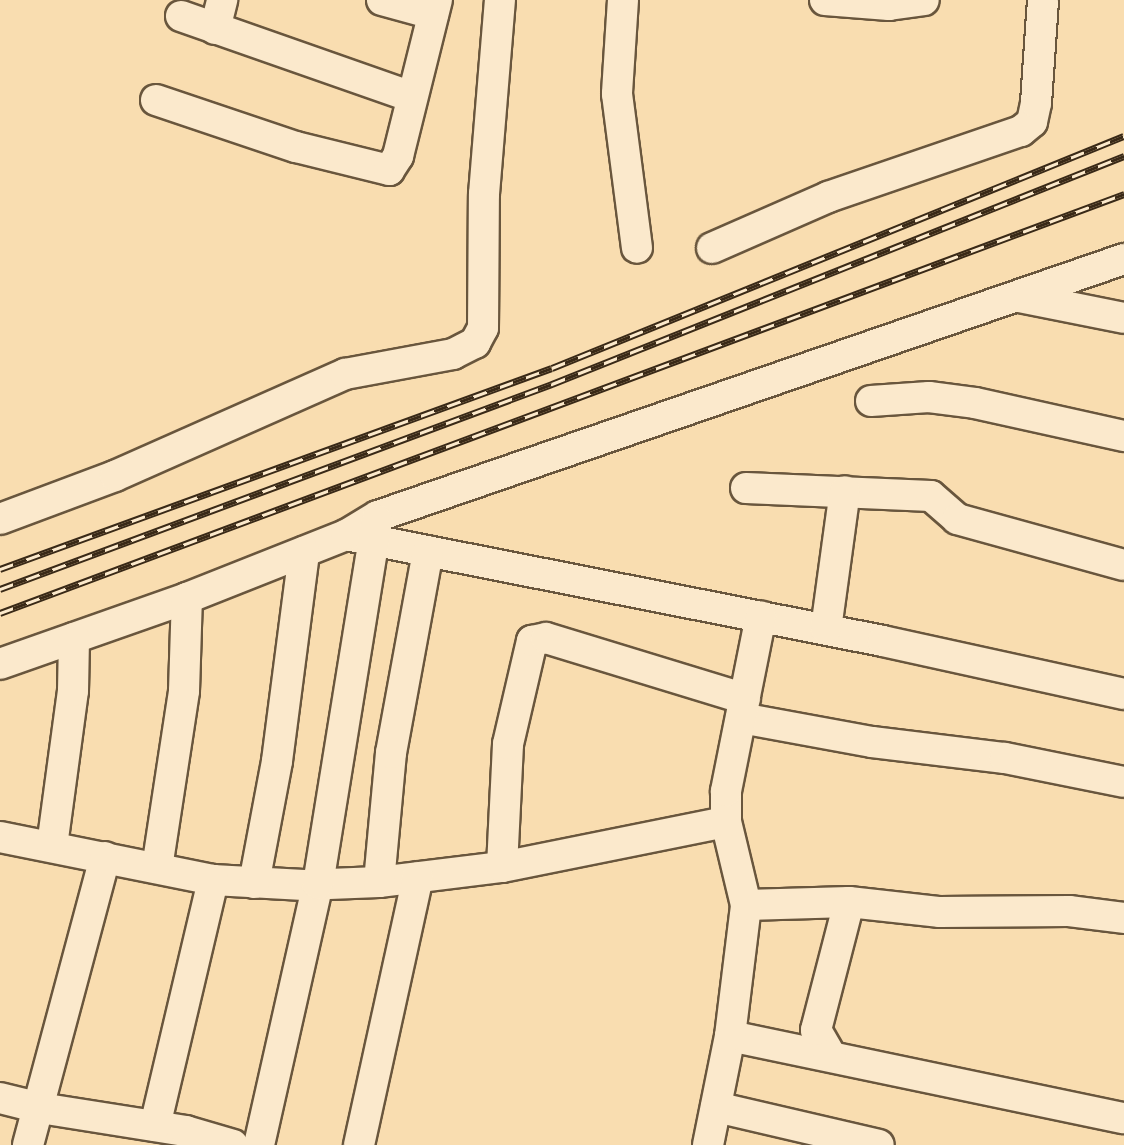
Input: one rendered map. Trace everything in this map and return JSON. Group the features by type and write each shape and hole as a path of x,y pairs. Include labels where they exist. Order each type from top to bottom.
{"street":[{"path":"215,29 222,0"},
{"path":"156,100 296,147 389,170 398,156 410,96 435,7 382,0"},
{"path":"0,519 115,476 345,374 453,354 475,343 483,328 484,194 500,0"},
{"path":"623,0 617,94 637,248"},
{"path":"825,0 889,5 918,0"},
{"path":"712,249 828,197 1021,131 1032,122 1036,103 1043,0"},
{"path":"181,16 410,96"},
{"path":"0,664 188,598 304,552 1124,259"},
{"path":"1018,297 1124,318"},
{"path":"871,400 928,397 975,403 1124,436"},
{"path":"746,488 931,496 957,519 1124,565"},
{"path":"826,629 845,491"},
{"path":"366,530 428,551 826,629 1124,694"},
{"path":"259,1145 318,884 366,530"},
{"path":"379,882 391,753 428,551"},
{"path":"254,883 277,761 304,552"},
{"path":"157,868 184,691 188,598"},
{"path":"708,1145 730,1036 746,905 726,822 726,791 761,616"},
{"path":"52,846 73,691 74,638"},
{"path":"502,867 508,744 532,641 546,638 743,709 872,742 1005,758 1124,782"},
{"path":"0,837 213,879 254,883 318,884 379,882 502,867 726,822"},
{"path":"28,1145 40,1108 105,857"},
{"path":"359,1145 418,877"},
{"path":"155,1126 213,879"},
{"path":"746,905 849,902 940,912 1069,911 1124,918"},
{"path":"831,1056 816,1030 849,902"},
{"path":"730,1036 1124,1118"},
{"path":"0,1098 40,1108 155,1126 233,1145"},
{"path":"716,1107 879,1145"}],"railway":[{"path":"0,569 552,368 1124,136"},
{"path":"0,589 552,384 1124,156"},
{"path":"0,613 1124,194"}]}
